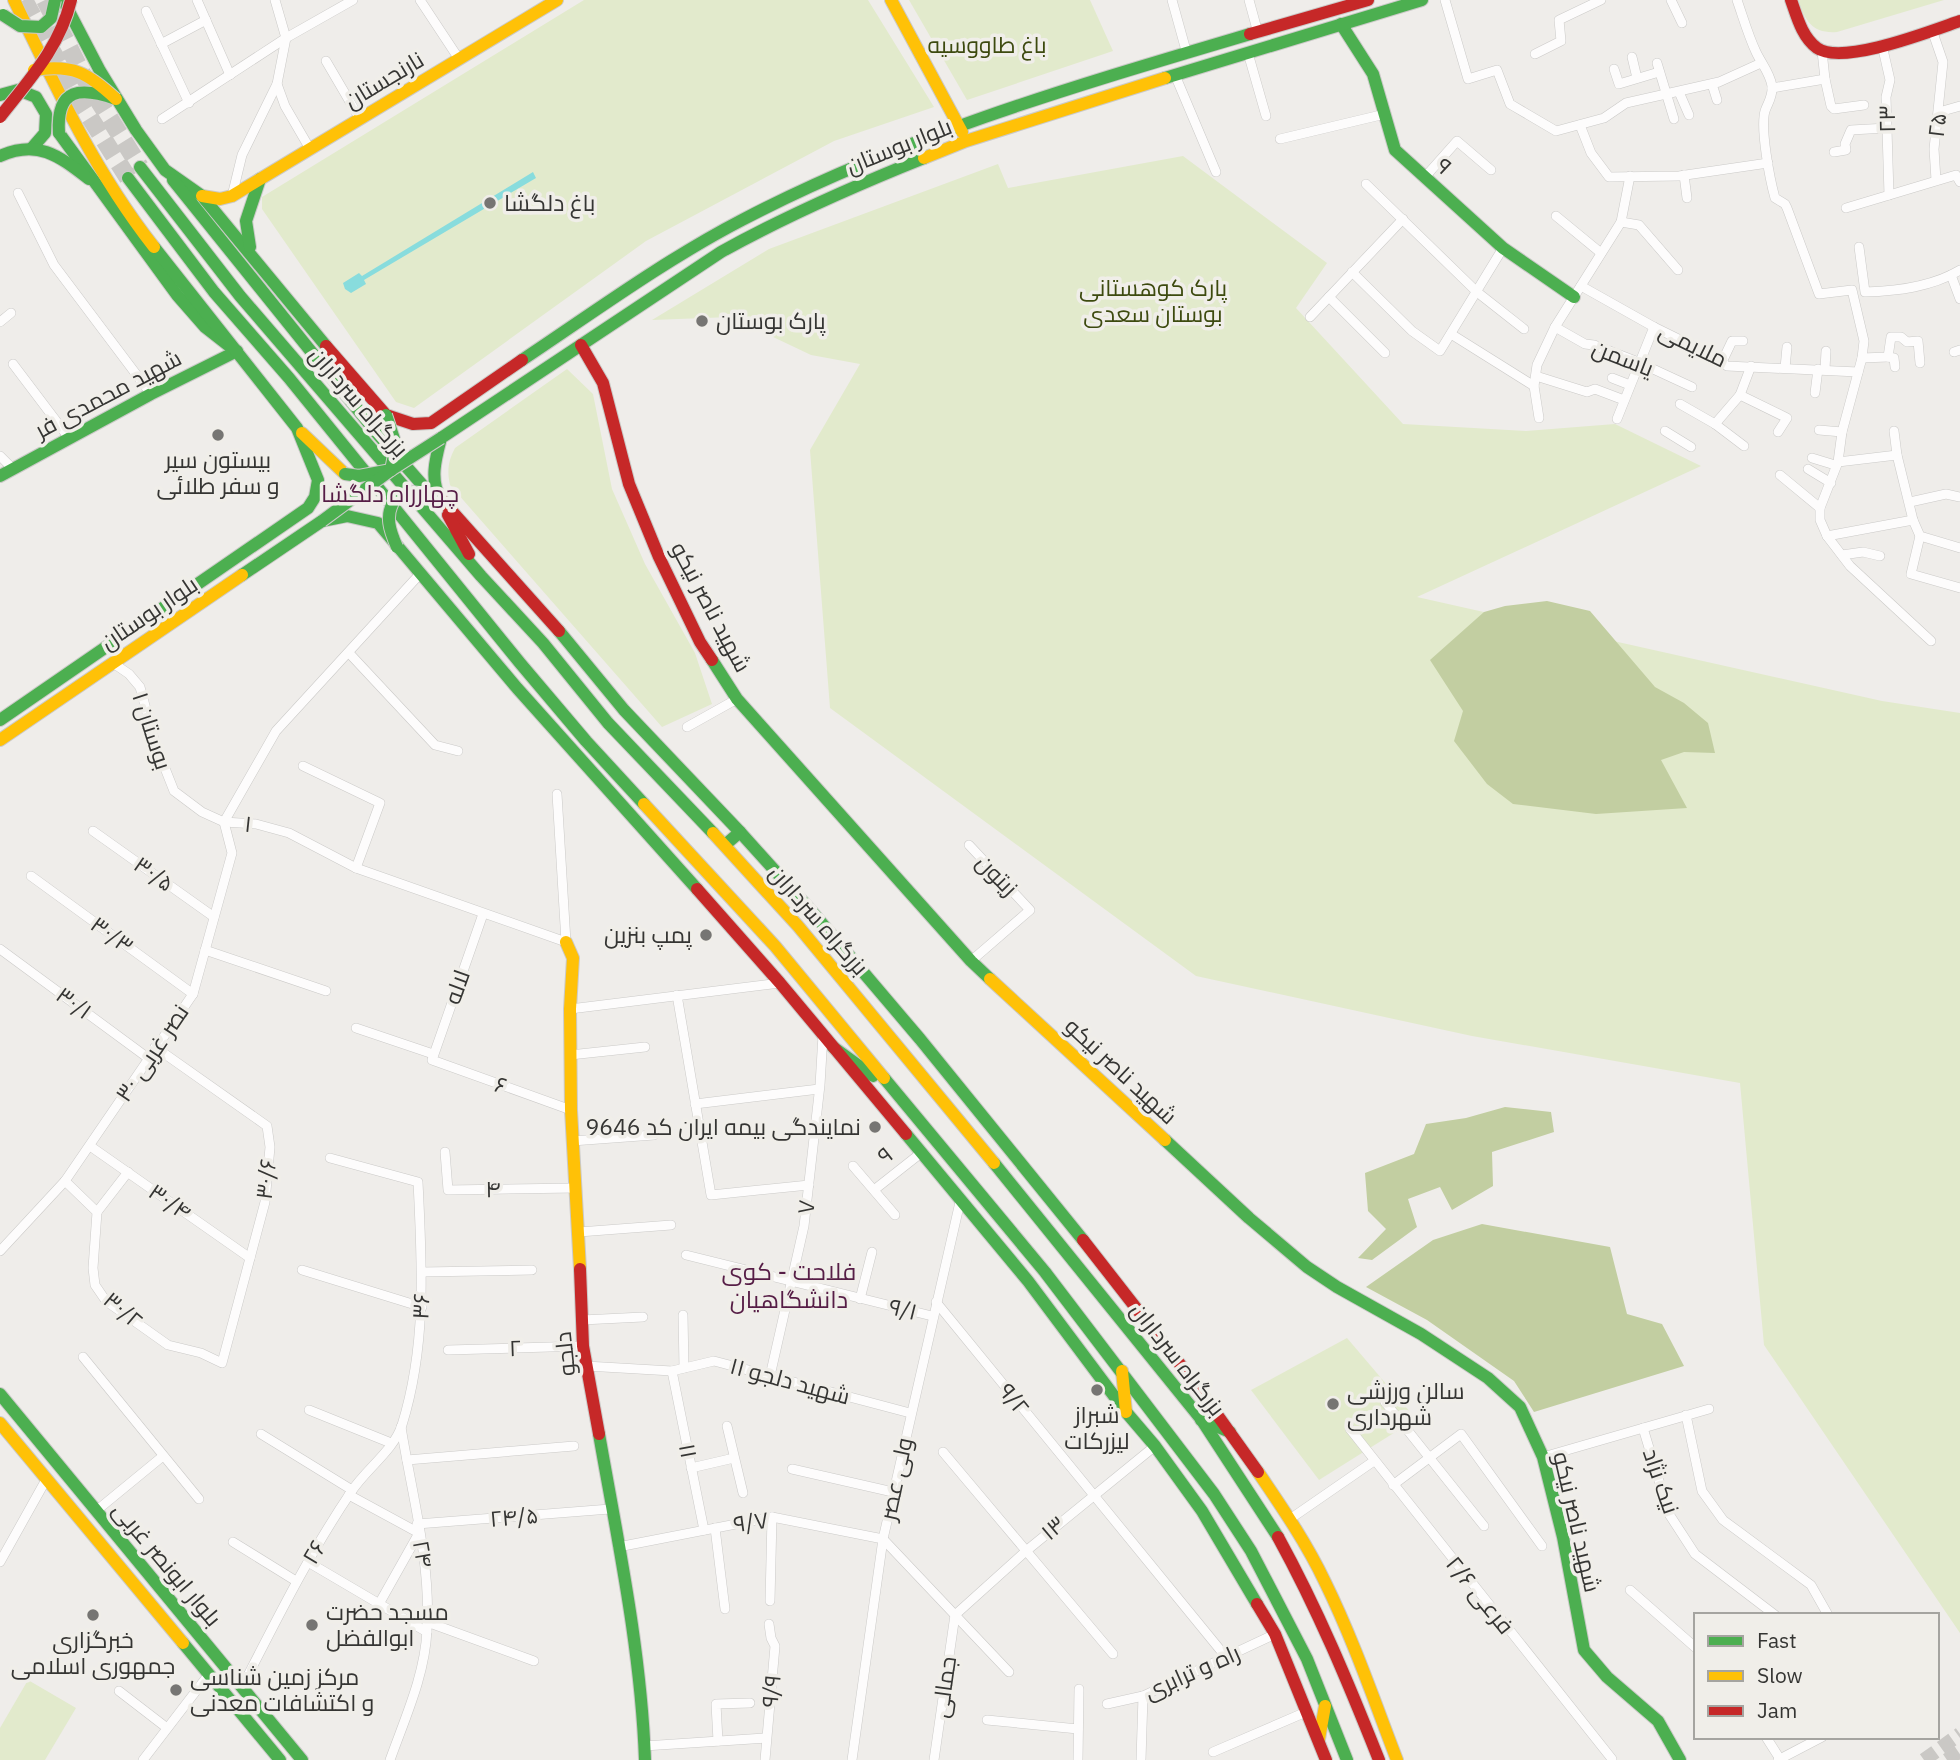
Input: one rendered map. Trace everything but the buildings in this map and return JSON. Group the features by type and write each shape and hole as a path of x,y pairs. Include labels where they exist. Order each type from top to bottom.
{"main road":[{"path":"14,0 52,80 98,165 131,217 297,428 345,474 359,476 391,470 396,445 386,415 303,320 202,196 165,170"},
{"path":"1,13 15,25 41,27 51,18 55,0"},
{"path":"63,0 135,130 375,431 451,518 481,576"},
{"path":"0,117 60,38 71,0"},
{"path":"891,0 967,141"},
{"name":"بلوار بوستان","path":"386,415 413,424 431,423 663,266 757,212 854,166 958,125 1258,33 1325,6 1368,0"},
{"name":"بلوار بوستان","path":"0,740 322,521 391,470 710,259 766,227 861,183 967,141 1422,0"},
{"path":"1791,0 1802,29 1810,41 1822,51 1837,54 1882,45 1960,21"},
{"name":"نارنجستان","path":"232,196 551,2"},
{"name":"۹","path":"1341,24 1373,74 1395,150 1503,248 1577,291"},
{"path":"0,94 30,71 50,67 92,76 116,99"},
{"path":"1142,67 1149,83"},
{"path":"0,94 18,90 36,97 46,114 45,133 32,148"},
{"path":"116,99 82,90 69,97 61,109 59,133 89,179 192,314 213,335 237,351"},
{"path":"0,156 17,149 32,148 61,157 89,179"},
{"name":"بزرگراه سرداران","path":"140,167 181,224 240,296 481,576 543,643 608,723 726,845 798,926 904,1052 1057,1263 1122,1371 1214,1494 1251,1551 1296,1636 1347,1760"},
{"name":"بزرگراه سرداران","path":"128,178 214,292 289,378 586,741 775,946 894,1091 1201,1419 1277,1535 1320,1617 1379,1760"},
{"path":"254,257 244,237 247,209 260,179"},
{"path":"202,196 220,199 232,196"},
{"path":"757,212 766,227"},
{"name":"شهید ناصر نیکو","path":"581,345 603,383 629,484 659,557 700,642 737,699 971,961 1249,1217 1307,1267 1421,1334 1488,1378 1520,1407 1543,1457 1563,1537 1584,1650 1607,1677 1658,1721 1680,1760"},
{"name":"شهید محمدی فر","path":"0,476 237,351"},
{"name":"بلوار بوستان","path":"0,720 308,508 315,497 318,480 297,428"},
{"path":"441,438 433,480 438,495 558,630 624,710 813,913 920,1039 1084,1241 1230,1432 1290,1519 1324,1579 1351,1640 1397,1760"},
{"path":"397,547 388,522 388,512 393,501 400,494 415,490 438,495"},
{"path":"322,521 347,516 378,523 419,575 780,983 1028,1281 1202,1511 1275,1634 1326,1760"},
{"path":"726,845 740,832"},
{"name":"دلجو","path":"566,942 573,958 570,1009 571,1111 583,1346 636,1647 643,1705 645,1760"},
{"path":"833,1047 894,1091"},
{"path":"1122,1371 1126,1412"},
{"name":"بلوار ابونصر غربی","path":"0,1394 302,1760"},
{"path":"1201,1419 1230,1432"},
{"name":"بلوار ابونصر غربی","path":"0,1423 280,1760"},
{"path":"1320,1617 1351,1640"},
{"path":"1319,1739 1325,1706"}],"street":[{"path":"197,0 230,75"},
{"path":"232,196 242,155 277,83 286,38 275,0"},
{"path":"162,119 286,38 353,0"},
{"path":"420,0 459,60"},
{"path":"1172,0 1187,54"},
{"path":"1249,0 1258,33"},
{"path":"1445,0 1468,79 1497,70 1510,104 1556,131 1604,118 1626,103 1712,85 1761,63"},
{"path":"1535,54 1561,41 1559,20 1601,0"},
{"path":"1671,0 1682,23"},
{"path":"1737,0 1772,88 1771,101 1765,111 1768,163 1775,198 1787,208 1819,294 1852,289 1864,341 1837,464 1820,508 1820,520 1826,536 1850,566 1931,640"},
{"path":"146,11 189,103"},
{"path":"161,44 206,20"},
{"name":"۲۵","path":"1932,30 1942,62 1934,149 1936,180"},
{"name":"۲۳","path":"1882,45 1890,80 1886,97 1889,195"},
{"path":"1822,51 1831,106 1834,109 1864,105"},
{"path":"1248,53 1266,116"},
{"path":"1632,57 1637,78"},
{"path":"326,61 360,119"},
{"path":"1614,69 1619,84 1658,67 1674,118"},
{"path":"1175,75 1216,172"},
{"path":"1772,88 1825,79"},
{"path":"277,83 285,106 310,149"},
{"path":"1712,85 1717,100"},
{"path":"1678,92 1689,115"},
{"path":"1939,112 1960,106"},
{"path":"1280,139 1385,114"},
{"path":"1580,125 1591,153 1609,177 1684,176 1768,163"},
{"path":"1834,152 1846,150 1844,144 1851,130 1887,128"},
{"path":"1425,177 1457,141 1490,170"},
{"path":"1539,418 1535,381 1537,365 1555,327 1621,222 1630,176"},
{"path":"1684,176 1687,198"},
{"path":"1846,208 1936,180 1956,176 1960,182"},
{"path":"1366,184 1476,292 1524,328"},
{"path":"18,193 54,265 151,394"},
{"path":"1556,216 1601,253"},
{"path":"1310,317 1403,219"},
{"path":"1621,222 1639,225 1678,270"},
{"path":"1859,247 1865,292 1902,290 1956,273 1960,299"},
{"path":"1352,272 1412,331 1440,351 1503,248"},
{"name":"ملایمی","path":"1577,291 1654,327 1727,366 1858,372"},
{"path":"1329,297 1385,353"},
{"path":"0,322 11,313"},
{"name":"یاسمن","path":"1555,327 1585,344 1638,362 1692,387"},
{"path":"1617,419 1654,327"},
{"path":"1451,334 1535,381 1587,392 1595,388 1624,400"},
{"path":"1888,357 1891,337 1901,337 1907,342 1918,341 1920,363"},
{"path":"1722,362 1732,341 1743,341"},
{"path":"1785,368 1787,347"},
{"path":"1815,394 1826,351"},
{"path":"1862,358 1894,358 1895,367"},
{"path":"13,364 69,438"},
{"path":"1715,424 1740,395 1751,366"},
{"path":"1612,378 1630,385"},
{"path":"1740,395 1787,418 1778,432"},
{"path":"1680,404 1715,424 1744,446"},
{"path":"1819,430 1842,432"},
{"path":"1665,431 1691,447"},
{"path":"1894,432 1913,520 1920,536 1911,574 1960,588"},
{"path":"1812,458 1837,464 1897,455"},
{"path":"0,456 12,468"},
{"path":"1808,469 1831,483"},
{"path":"1780,475 1820,508"},
{"path":"1910,502 1946,494 1960,496"},
{"path":"1826,536 1913,520"},
{"path":"1920,536 1960,548"},
{"path":"1842,555 1863,552 1880,556"},
{"name":"۱","path":"419,575 276,731 224,822 256,824 289,833 356,868 566,942"},
{"path":"349,653 435,745 458,751"},
{"name":"بوستان ۱","path":"113,663 129,674 140,687 155,743 174,791 202,812 224,822"},
{"path":"687,727 737,699"},
{"path":"303,765 380,803 356,868"},
{"path":"557,794 566,942"},
{"name":"نصر غربی ۳۰","path":"0,1251 65,1181 192,994 232,853 224,822"},
{"name":"۳۰/۵","path":"93,831 215,917"},
{"name":"زیتون","path":"969,845 1030,910 971,961"},
{"name":"۳۰/۳","path":"31,876 192,994"},
{"name":"لاله","path":"433,1057 483,914"},
{"name":"۳۰/۱","path":"0,949 148,1058"},
{"path":"205,950 326,991"},
{"path":"570,1009 780,983"},
{"path":"677,995 711,1195 808,1185"},
{"name":"۶","path":"356,1028 571,1111"},
{"name":"۷","path":"770,1376 804,1226 820,1089 823,1035"},
{"name":"۳۰/۶","path":"155,1047 267,1126 270,1147 265,1202 222,1363"},
{"path":"570,1055 645,1047"},
{"path":"695,1104 820,1089"},
{"path":"572,1141 654,1135"},
{"name":"۳۰/۴","path":"90,1146 250,1258"},
{"name":"۴","path":"445,1152 447,1190 576,1188"},
{"name":"۹","path":"874,1190 921,1153"},
{"name":"۳۶","path":"330,1158 418,1182 422,1307 416,1363 401,1427"},
{"name":"۹","path":"853,1166 895,1215"},
{"path":"65,1181 97,1212 128,1172"},
{"name":"ولی عصر","path":"852,1760 883,1539 960,1202"},
{"name":"۳۰/۲","path":"97,1212 93,1268 95,1285 106,1301 168,1345 201,1353 222,1363"},
{"path":"579,1233 671,1225"},
{"path":"860,1299 872,1252"},
{"name":"۹/۱","path":"686,1255 932,1316"},
{"path":"302,1270 422,1307"},
{"path":"422,1272 532,1270"},
{"name":"۹/۲","path":"936,1301 1092,1496 1226,1657"},
{"path":"683,1315 684,1368"},
{"path":"582,1320 643,1317"},
{"name":"۲","path":"448,1350 583,1346"},
{"path":"83,1357 199,1499"},
{"name":"شهید دلجو ۱۱","path":"586,1366 672,1371 714,1361 910,1413"},
{"name":"۱۱","path":"672,1371 704,1530"},
{"path":"1385,1402 1484,1527"},
{"path":"1543,1457 1709,1409"},
{"path":"309,1410 391,1443"},
{"path":"1686,1415 1702,1491 1723,1520 1811,1585 1827,1613"},
{"path":"727,1426 743,1493"},
{"name":"۲۶","path":"242,1687 296,1581 350,1493 401,1427"},
{"name":"۲۴","path":"391,1760 418,1682 427,1632 427,1564 418,1529 401,1427"},
{"name":"نیک نژاد","path":"1643,1428 1669,1514 1695,1554 1772,1613"},
{"name":"فرعی ۲/۶","path":"1350,1429 1612,1759"},
{"path":"261,1434 350,1493 418,1529 379,1604"},
{"path":"1393,1486 1461,1434 1542,1546"},
{"path":"407,1460 574,1446"},
{"name":"۱۳","path":"955,1615 1026,1551 1155,1446"},
{"path":"943,1452 1113,1654"},
{"path":"96,1511 163,1455"},
{"path":"691,1468 734,1458"},
{"path":"1290,1519 1374,1461"},
{"path":"792,1469 893,1492"},
{"path":"0,1562 47,1479"},
{"name":"۲۴/۵","path":"418,1529 610,1509"},
{"path":"770,1601 772,1517"},
{"name":"۹/۷","path":"618,1547 772,1517 883,1539"},
{"path":"715,1528 725,1609"},
{"path":"883,1539 1009,1672"},
{"path":"233,1542 296,1581"},
{"path":"308,1562 427,1632"},
{"path":"1630,1590 1694,1646"},
{"name":"جمالی","path":"934,1760 955,1615"},
{"path":"427,1622 534,1661"},
{"name":"۹/۹","path":"765,1760 775,1646 769,1623"},
{"name":"راه و ترابری","path":"1107,1704 1143,1696 1275,1634"},
{"path":"143,1760 209,1674"},
{"path":"1078,1760 1079,1689"},
{"path":"119,1691 167,1728"},
{"path":"1140,1760 1143,1696"},
{"path":"718,1741 716,1704 750,1703"},
{"path":"1213,1752 1306,1712"},
{"path":"987,1720 1078,1729"},
{"path":"644,1746 766,1738"},
{"path":"1767,1739 1779,1759 1818,1739"}],"green space":[{"name":"باغ دلگشا","path":"584,0 868,0 934,107 834,141 646,241 414,408 396,402 262,209 262,197"},
{"name":"باغ طاووسیه","path":"909,0 1090,0 1113,51 967,100"},
{"path":"1798,0 1944,0 1837,32 1829,32 1811,25"},
{"name":"پارک کوهستانی بوستان سعدی","path":"1183,156 1327,263 1296,308 1403,424 1526,431 1615,424 1701,466 1417,597 1882,701 1960,713 1960,1633 1764,1345 1740,1083 1472,1036 1196,976 830,708 810,450 860,364 811,355 731,317 652,320 769,249 998,164 1008,188"},
{"path":"567,369 593,394 612,489 645,564 695,653 712,704 662,727 450,485 449,466 455,448"},
{"path":"1547,601 1590,611 1655,687 1684,703 1708,723 1715,753 1684,752 1661,760 1687,808 1596,814 1513,804 1487,784 1454,741 1463,711 1430,660 1484,612 1505,606"},
{"path":"1505,1107 1551,1112 1554,1132 1492,1152 1493,1186 1452,1210 1440,1187 1408,1199 1417,1227 1372,1260 1358,1258 1386,1229 1368,1211 1365,1173 1414,1154 1426,1124 1466,1118"},
{"path":"1482,1224 1610,1247 1627,1314 1662,1324 1684,1366 1534,1412 1514,1381 1427,1320 1366,1287 1433,1240"},
{"name":"سالن ورزشی شهرداری","path":"1347,1338 1416,1419 1319,1480 1251,1390"},
{"path":"28,1680 76,1708 45,1760 0,1760 0,1728"}],"water":[{"path":"533,172 536,178 364,280 366,284 351,293 345,289 343,283 359,273 362,276"}],"tunnel":[{"path":"24,0 77,97 128,178"},
{"path":"45,0 85,79 140,167"},
{"path":"1924,1760 1960,1734"},
{"path":"1947,1760 1960,1751"}],"traffic: fast":[{"path":"3,15 20,26 41,27 51,18 55,0"},
{"path":"63,0 100,71 136,130 165,170 202,196 326,346"},
{"path":"1165,78 1422,0"},
{"path":"1341,24 1373,74 1395,150 1503,248 1574,297"},
{"path":"522,360 685,252 803,190 865,163 992,115 1250,34"},
{"path":"0,95 18,90 36,97 46,114 45,133 32,148"},
{"path":"59,133 62,107 66,99 73,94 92,93 116,99"},
{"path":"59,133 177,295 205,327 228,345"},
{"path":"0,156 26,149 37,150 58,157 89,179"},
{"path":"441,499 434,477 441,438 721,252 821,202 924,158"},
{"path":"140,167 240,296 481,576 543,643 608,723 713,833"},
{"path":"128,178 214,292 289,378 520,663 644,804"},
{"path":"250,247 246,221 260,179"},
{"path":"173,180 375,431 432,496"},
{"path":"0,720 308,508 315,497 318,480 297,428 154,247"},
{"path":"0,476 237,351"},
{"path":"345,474 359,476 391,470 396,445 386,415"},
{"path":"322,521 391,470 441,438"},
{"path":"397,547 390,529 389,517 395,499 410,492 438,495"},
{"path":"242,575 322,521 347,516 378,523 517,688 697,889"},
{"path":"559,631 624,710 813,913 920,1039 1083,1240"},
{"path":"712,660 737,699 990,979"},
{"path":"725,845 740,832"},
{"path":"833,1047 873,1076"},
{"path":"884,1078 1045,1272 1214,1494 1251,1551 1307,1659 1347,1760"},
{"path":"906,1134 1028,1281 1126,1412 1155,1446 1202,1511 1257,1604"},
{"path":"1165,1140 1249,1218 1307,1267 1421,1334 1488,1378 1520,1407 1543,1457 1563,1537 1584,1650 1607,1677 1658,1721 1680,1760"},
{"path":"994,1163 1201,1419 1278,1537"},
{"path":"0,1394 302,1760"},
{"path":"1201,1420 1230,1432"},
{"path":"599,1434 634,1637 645,1760"},
{"path":"183,1643 280,1760"}],"traffic: slow":[{"path":"14,0 95,159 154,247"},
{"path":"202,196 220,199 232,196 557,0"},
{"path":"891,0 962,132"},
{"path":"34,70 59,68 79,72 116,99"},
{"path":"924,158 966,141 1165,78"},
{"path":"302,433 345,474"},
{"path":"0,740 242,575"},
{"path":"644,804 775,946 884,1078"},
{"path":"713,833 798,926 994,1163"},
{"path":"566,942 573,958 570,1009 571,1110 580,1269"},
{"path":"990,979 1165,1140"},
{"path":"1122,1371 1126,1412"},
{"path":"0,1423 183,1643"},
{"path":"1258,1472 1285,1512 1325,1582 1354,1648 1397,1760"},
{"path":"1319,1739 1325,1706"}],"traffic: jam":[{"path":"0,117 51,48 71,0"},
{"path":"1250,34 1368,0"},
{"path":"1791,0 1807,38 1817,48 1829,52 1866,50 1909,39 1960,21"},
{"path":"581,345 603,383 629,484 659,557 700,642 712,660"},
{"path":"326,346 386,415 413,424 431,423 522,360"},
{"path":"441,499 559,631"},
{"path":"448,515 469,554"},
{"path":"697,889 780,983 906,1134"},
{"path":"1083,1240 1193,1381 1258,1472"},
{"path":"580,1269 583,1346 599,1434"},
{"path":"1278,1537 1332,1647 1379,1760"},
{"path":"1257,1604 1275,1634 1326,1760"}],"place":[{"name":"باغ دلگشا","path":"490,203"},
{"name":"پارک بوستان","path":"702,321"},
{"name":"بیستون سیر و سفر طلائی","path":"218,435"},
{"name":"پمپ بنزین","path":"706,935"},
{"name":"نمایندگی بیمه ایران کد 9646","path":"875,1127"},
{"name":"شبراز لیزرکات","path":"1097,1390"},
{"name":"سالن ورزشی شهرداری","path":"1333,1404"},
{"name":"خبرگزاری جمهوری اسلامی","path":"93,1615"},
{"name":"مسجد حضرت ابوالفضل","path":"312,1625"},
{"name":"مرکز زمین شناسی و اکتشافات معدنی","path":"176,1690"}],"district":[{"name":"چهارراه دلگشا","path":"390,494"},
{"name":"فلاحت - کوی دانشگاهیان","path":"789,1286"}]}
